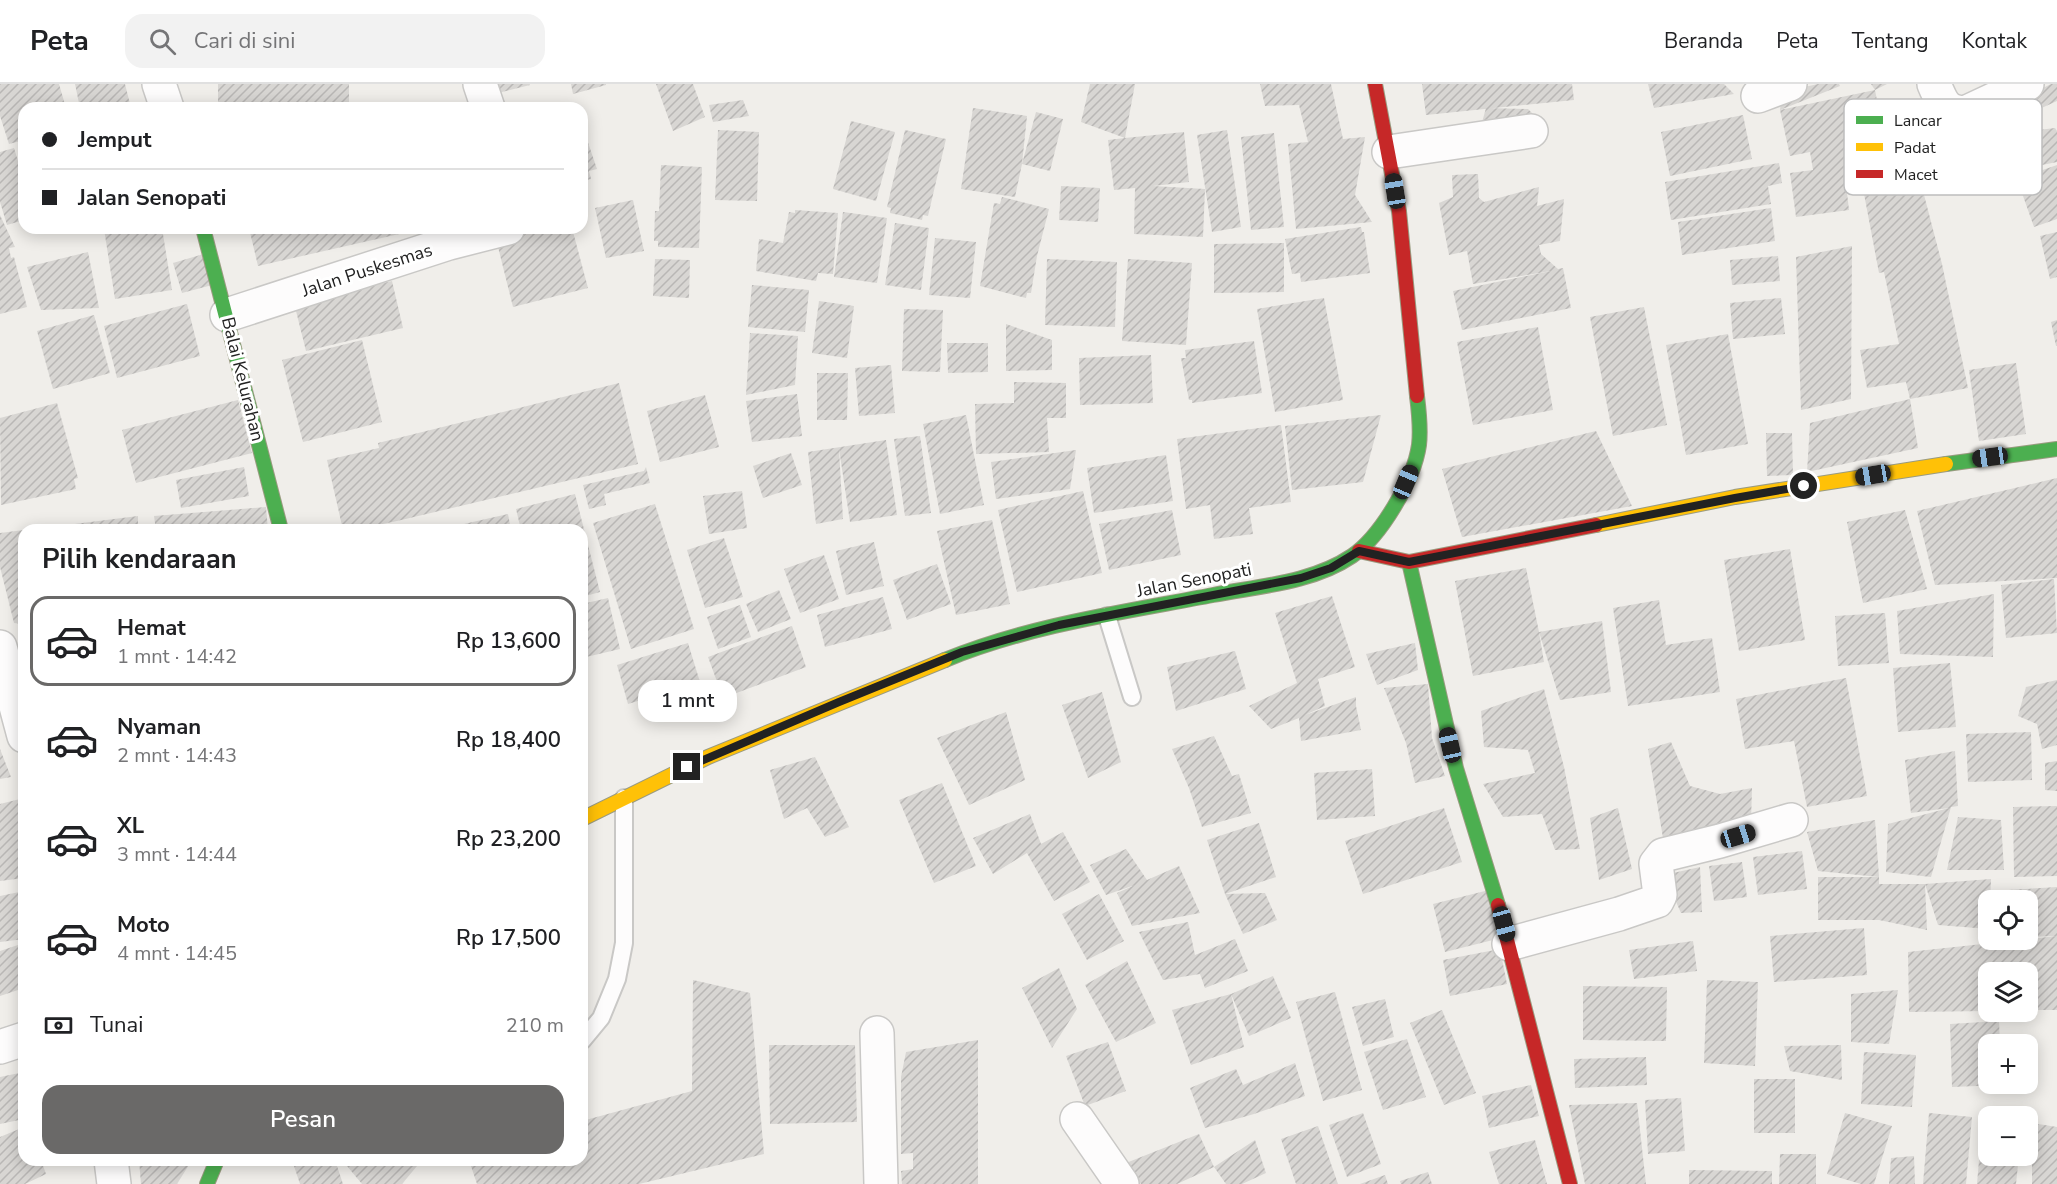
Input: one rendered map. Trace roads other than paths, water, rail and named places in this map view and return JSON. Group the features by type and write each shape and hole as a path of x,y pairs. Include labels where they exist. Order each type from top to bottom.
{"street":[{"path":"159,84 165,102"},
{"path":"480,84 486,102"},
{"name":"Jalan Senopati","path":"588,816 708,757 962,652 1059,625 1301,578 1331,568 1359,551 1375,536 1406,482 1417,456 1419,436 1418,389 1399,211 1375,84"},
{"path":"1758,96 1790,84"},
{"path":"1934,84 1942,99"},
{"path":"1995,99 2027,84"},
{"path":"1389,152 1531,131"},
{"name":"Balai Kelurahan","path":"205,234 279,524"},
{"name":"Jalan Puskesmas","path":"227,315 449,243 484,234"},
{"path":"1359,551 1409,562 1735,498 1919,467 2057,449"},
{"path":"1409,562 1455,768 1487,866 1509,944 1570,1184"},
{"path":"0,647 18,714"},
{"path":"1509,944 1619,914 1657,901 1660,895 1656,864 1663,855 1791,820"},
{"path":"877,1032 881,1184"},
{"path":"0,1047 18,1041"},
{"path":"1077,1119 1122,1184"},
{"path":"112,1166 114,1184"},
{"path":"207,1184 215,1166"}],"lane":[{"path":"1107,616 1132,697"},
{"path":"588,1034 601,1018 617,979 624,943 624,798"}]}
